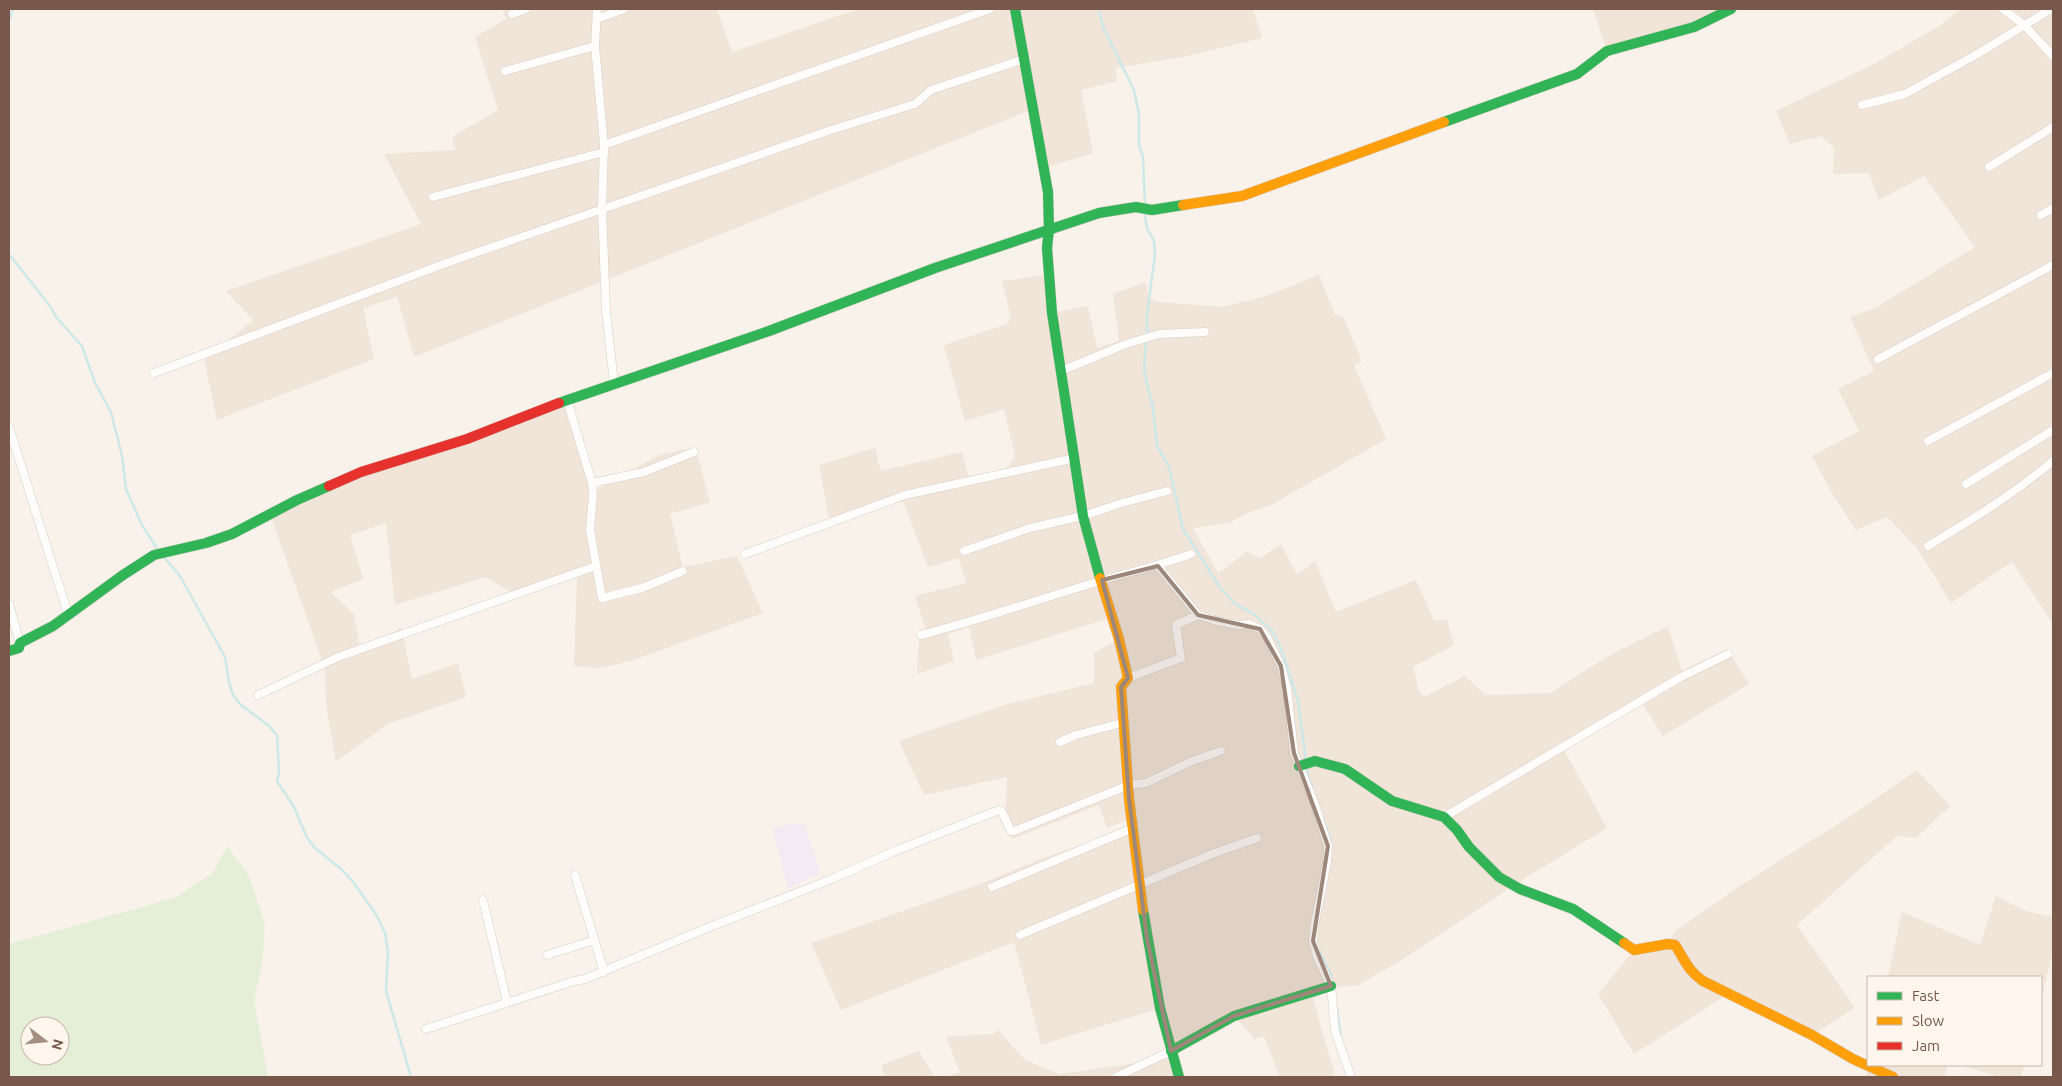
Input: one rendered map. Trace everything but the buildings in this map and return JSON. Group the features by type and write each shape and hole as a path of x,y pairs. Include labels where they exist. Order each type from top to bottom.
{"street":[{"path":"512,14 526,9"},
{"path":"597,9 595,46 604,149 602,209 606,311 614,384"},
{"path":"596,19 624,9"},
{"path":"433,197 604,149 990,9"},
{"path":"1015,9 1048,192 1048,275 1083,516 1128,678"},
{"path":"20,643 53,626 154,555 206,543 232,534 297,500 361,472 467,440 567,400 760,334 935,268 1115,208 1136,207 1152,210 1242,196 1577,74 1607,51 1694,27 1731,9"},
{"path":"2003,9 2024,25 2053,56"},
{"path":"1862,105 1905,94 1980,54 2051,9"},
{"path":"505,71 595,46"},
{"path":"154,373 449,262 915,104 931,90 1024,58"},
{"path":"1989,167 2053,126"},
{"path":"2041,215 2053,208"},
{"path":"1878,359 2053,265"},
{"path":"1061,371 1126,344 1159,334 1205,332"},
{"path":"1928,441 2053,373"},
{"path":"567,400 592,483 593,496 590,530 601,596 604,598 642,588 683,571"},
{"path":"9,426 68,614"},
{"path":"1966,484 2053,430"},
{"path":"592,483 644,472 694,452"},
{"path":"745,554 905,495 965,484 1075,458"},
{"path":"1928,546 1981,514 2053,461"},
{"path":"964,551 1030,528 1083,516 1167,491"},
{"path":"921,635 979,620 1102,580 1158,566 1191,554"},
{"path":"258,695 338,657 596,566"},
{"path":"1158,566 1198,615 1239,625 1249,624 1260,629 1267,637 1281,666 1287,688 1294,753 1314,802 1328,846 1313,941 1317,957 1331,986 1335,1031 1352,1077"},
{"path":"9,604 20,643 19,648 9,652"},
{"path":"1179,1077 1171,1051 1147,939 1129,799 1122,723 1121,687 1128,678 1181,658 1176,625 1198,615"},
{"path":"1444,818 1681,677 1728,654"},
{"path":"1060,742 1076,735 1122,723"},
{"path":"426,1029 574,981 585,980 707,928 999,810 1002,812 1012,832 1129,785 1146,783 1192,761 1221,751"},
{"path":"1298,766 1315,761 1344,769 1392,801 1444,818 1498,877 1520,889 1574,909 1634,950 1668,944 1675,945 1686,961 1691,973 1703,981 1812,1035 1867,1065"},
{"path":"992,887 1133,828"},
{"path":"1020,935 1257,838"},
{"path":"575,875 596,940 604,972"},
{"path":"483,900 507,1002"},
{"path":"547,955 596,940"},
{"path":"1116,1077 1171,1051 1234,1016 1331,986"},
{"path":"1869,1066 1893,1077"}],"highlighted area":[{"path":"1158,566 1198,615 1260,629 1281,666 1294,753 1328,846 1313,941 1331,986 1234,1016 1171,1051 1147,939 1129,799 1121,687 1128,678 1102,580"}],"shaded area":[{"path":"502,9 717,9 732,52 858,9 1253,9 1262,38 1188,56 1115,68 1117,81 1081,90 1093,153 1044,168 1033,109 414,357 397,297 363,308 374,359 217,420 204,360 253,320 226,291 421,224 384,154 456,150 452,137 498,110 475,37 506,19"},
{"path":"1593,9 1731,9 1694,27 1607,51"},
{"path":"1961,9 2053,9 2053,624 2012,562 1951,603 1917,548 1887,517 1856,530 1832,493 1812,456 1859,431 1838,389 1874,371 1850,317 1877,307 1975,247 1924,176 1879,200 1869,173 1833,174 1834,148 1821,136 1790,144 1776,111 1876,63 1942,24"},
{"path":"1048,275 1052,313 1088,306 1097,348 1119,341 1113,294 1146,282 1149,299 1160,302 1222,307 1266,296 1319,275 1335,315 1343,317 1362,361 1354,365 1386,439 1269,506 1247,513 1230,523 1193,528 1218,573 1247,552 1260,558 1281,544 1297,575 1315,561 1336,612 1416,580 1434,620 1447,620 1454,645 1413,667 1420,694 1426,696 1465,676 1486,695 1551,693 1608,656 1668,626 1682,671 1727,649 1749,684 1663,736 1642,703 1564,750 1607,828 1516,884 1395,964 1358,985 1331,988 1313,999 1335,1075 1329,1077 1280,1077 1264,1036 1255,1039 1234,1016 1171,1051 1160,1008 1041,1045 1014,942 841,1010 811,943 983,883 1041,859 1108,836 1110,832 1133,828 1131,818 1107,828 1099,805 1012,839 1005,814 1007,777 924,795 899,741 1004,705 1094,683 1094,653 1119,639 1113,617 976,660 969,627 948,634 954,661 917,674 919,639 927,635 915,596 966,583 959,558 928,567 903,501 830,523 819,465 875,448 881,471 962,452 969,478 1008,468 1015,456 1004,409 965,421 944,345 1007,324 1011,318 1002,281"},
{"path":"567,400 596,490 657,456 683,449 697,454 710,502 670,514 683,567 737,556 763,613 631,661 600,668 574,666 577,577 515,595 485,577 395,605 386,523 350,535 363,579 331,592 354,614 361,653 401,627 412,679 458,663 466,697 390,723 336,761 327,711 324,666 270,514 297,500"},
{"path":"1917,770 1950,806 1916,838 1897,836 1797,925 1855,1008 1812,1035 1728,994 1634,1054 1598,994 1634,950 1668,944 1674,932 1738,887 1844,820"},
{"path":"804,822 821,873 788,888 772,828"},
{"path":"1996,896 2026,911 2053,917 2053,951 2042,996 2042,976 1888,976 1902,912 1980,945"},
{"path":"998,1030 1025,1060 1059,1074 1173,1058 1179,1077 946,1077 960,1072 946,1037 993,1034"},
{"path":"919,1051 934,1077 885,1077 881,1065"},
{"path":"1869,1066 1948,1066 1944,1077 1866,1077"},
{"path":"1962,1066 2024,1066 2021,1077 2000,1077"}],"green space":[{"path":"227,846 249,876 265,925 262,965 254,1000 268,1077 9,1077 9,944 174,898 213,873"}],"waterway":[{"path":"9,21 13,9"},
{"path":"1098,9 1104,29 1134,90 1139,114 1139,144 1143,157 1145,206"},
{"path":"1144,211 1147,228 1154,241 1155,255 1147,314 1147,335"},
{"path":"9,254 50,306 56,317 82,346 95,383 111,412 122,456 126,489 142,525 158,550"},
{"path":"1146,341 1144,370 1153,408 1157,446 1169,467 1183,529 1219,586 1234,603 1254,614 1273,632 1281,648 1298,701 1306,761"},
{"path":"163,556 180,576 225,657 233,695 241,705 268,725 277,735 279,773 277,781 294,807 307,838 315,848 341,869 354,883 377,916 385,933 388,952 386,991 411,1077"},
{"path":"1307,766 1313,790"},
{"path":"1318,804 1331,846"},
{"path":"1319,950 1331,974 1333,984"},
{"path":"1337,1009 1341,1038"}],"traffic: fast":[{"path":"1015,9 1048,192 1049,229 1047,248 1052,313 1083,516 1100,578"},
{"path":"1444,122 1577,74 1607,51 1694,27 1731,9"},
{"path":"559,403 769,331 935,268 1099,213 1136,207 1152,210 1183,205"},
{"path":"9,651 19,648 20,643 53,626 154,555 206,543 232,534 297,500 329,486"},
{"path":"1299,766 1315,761 1345,769 1392,801 1444,817 1457,830 1469,847 1499,877 1520,889 1573,909 1624,943"},
{"path":"1143,910 1160,1008 1179,1077"},
{"path":"1171,1051 1234,1016 1331,986"}],"traffic: slow":[{"path":"1183,205 1242,196 1444,122"},
{"path":"1100,578 1119,639 1128,678 1121,687 1129,799 1143,910"},
{"path":"1624,943 1634,950 1668,944 1675,945 1690,969 1703,981 1812,1035 1867,1065"},
{"path":"1869,1066 1893,1077"}],"traffic: jam":[{"path":"329,486 361,472 467,439 559,403"}]}
